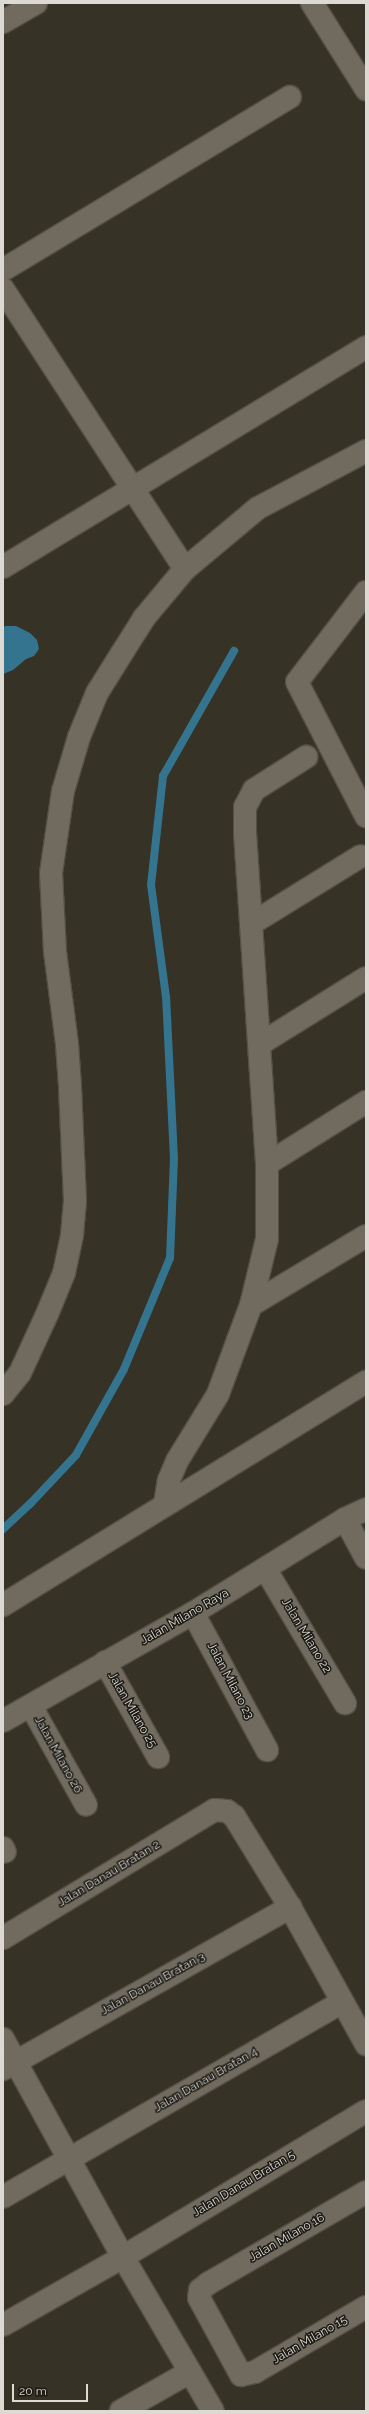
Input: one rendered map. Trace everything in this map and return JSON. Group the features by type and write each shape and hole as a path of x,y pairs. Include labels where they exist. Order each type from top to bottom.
{"street":[{"path":"3,22 36,3"},
{"path":"312,3 366,89"},
{"path":"3,270 290,97"},
{"path":"3,289 185,569"},
{"path":"3,567 366,347"},
{"path":"3,1394 20,1373 48,1312 64,1273 72,1235 75,1201 70,1086 67,1044 54,930 51,873 62,791 79,737 97,693 144,618 185,569 258,508 366,451"},
{"path":"366,592 297,682 366,816"},
{"path":"165,1504 169,1480 176,1461 218,1394 251,1305 267,1239 267,1164 245,834 245,807 254,790 306,757"},
{"path":"251,924 361,856"},
{"path":"260,1044 366,978"},
{"path":"267,1164 366,1102"},
{"path":"251,1305 366,1236"},
{"path":"3,1605 165,1504 366,1382"},
{"name":"Jalan Milano Raya","path":"3,1721 193,1613 266,1570 345,1519 366,1509"},
{"path":"345,1519 366,1558"},
{"name":"Jalan Milano 22","path":"266,1570 345,1703"},
{"name":"Jalan Milano 23","path":"193,1613 267,1750"},
{"name":"Jalan Milano 25","path":"105,1662 158,1757"},
{"name":"Jalan Milano 26","path":"31,1706 86,1805"},
{"name":"Jalan Danau Bratan 2","path":"3,1938 214,1810 227,1811 234,1816 290,1907"},
{"path":"290,1907 366,2044"},
{"name":"Jalan Danau Bratan 3","path":"9,2065 290,1907"},
{"name":"Jalan Danau Bratan 4","path":"3,2197 342,2002"},
{"path":"3,2039 9,2065 69,2159 123,2257 213,2411"},
{"name":"Jalan Danau Bratan 5","path":"3,2325 123,2257 366,2111"},
{"name":"Jalan Milano 16","path":"255,2372 241,2374 198,2298 200,2290 209,2283 366,2192"},
{"name":"Jalan Milano 15","path":"255,2372 366,2307"},
{"path":"121,2411 190,2372"}],"water":[{"path":"16,626 30,633 37,640 39,649 34,656 26,659 13,670 3,674 3,627"}],"waterway":[{"path":"3,1529 30,1504 76,1455 124,1369 170,1258 174,1159 166,997 151,885 163,776 234,651"}]}
